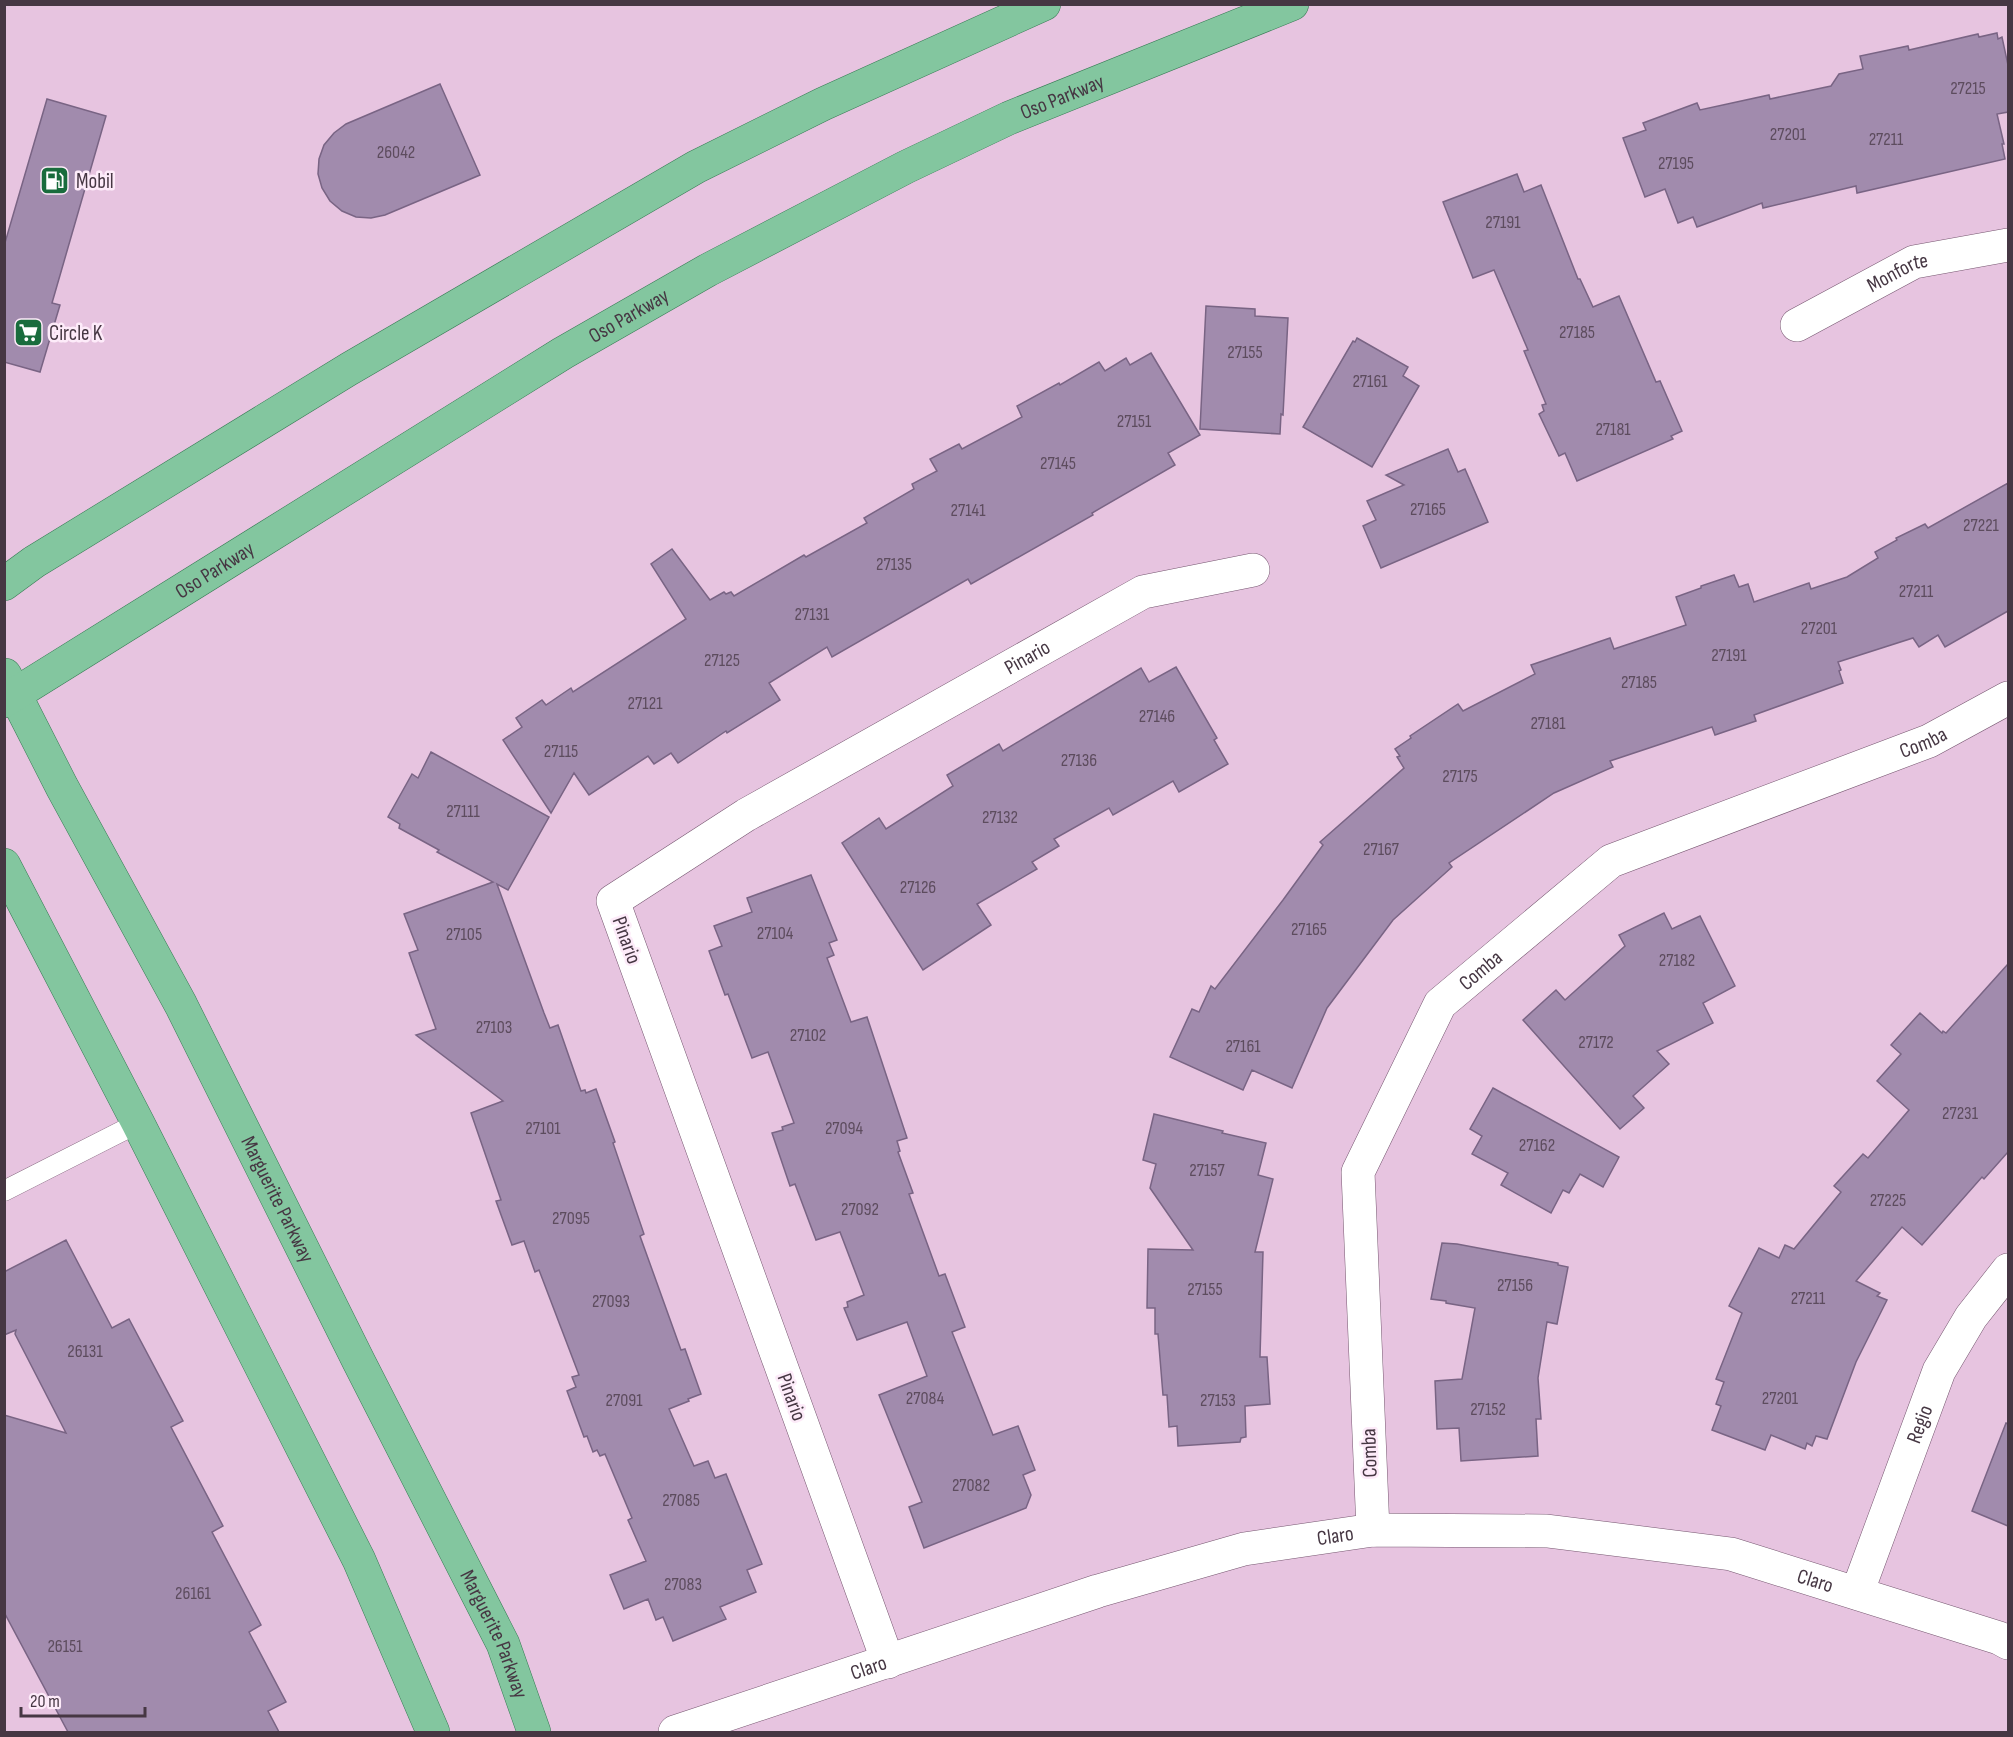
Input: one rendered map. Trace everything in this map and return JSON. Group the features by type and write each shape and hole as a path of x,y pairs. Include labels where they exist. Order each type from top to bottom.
{"main road":[{"path":"4,584 34,562 349,369 696,167 823,104 1044,4"},
{"name":"Oso Parkway","path":"8,690 563,353 708,270 906,167 1009,118 1292,4"},
{"name":"Marguerite Parkway","path":"8,690 182,1005 359,1362 503,1644 534,1732"},
{"path":"4,865 138,1123 359,1560 433,1732"}],"street":[{"name":"Monforte","path":"1797,324 1914,262 2008,245"},
{"name":"Pinario","path":"888,1662 613,902 746,815 1143,591 1253,570"},
{"name":"Comba","path":"1373,1530 1358,1172 1440,1004 1611,861 1929,741 2008,698"},
{"name":"Regio","path":"1857,1593 1939,1371 1971,1317 2008,1270"},
{"name":"Claro","path":"675,1732 1098,1591 1244,1550 1373,1530 1546,1531 1731,1554 1999,1638 2008,1643"}],"lane":[{"path":"4,1191 138,1123"}],"building":[{"path":"1997,33 1998,39 2002,37 2008,65 2008,112 1997,114 2005,159 1857,193 1856,186 1763,208 1762,203 1697,227 1693,217 1678,223 1665,189 1645,197 1623,138 1646,130 1643,123 1697,103 1700,110 1769,95 1770,99 1831,86 1839,74 1863,69 1860,56 1908,46 1909,50 1978,34 1979,37"},
{"path":"440,84 480,175 385,215 371,218 356,217 342,211 330,201 322,188 318,174 319,159 324,145 334,133 346,124"},
{"name":"Mobil","path":"47,99 106,116 52,303 60,305 40,372 4,362 4,246"},
{"path":"1517,174 1524,192 1541,185 1578,279 1593,307 1619,296 1656,382 1660,381 1682,431 1671,436 1673,439 1577,481 1565,453 1559,456 1539,414 1544,411 1542,405 1546,404 1524,351 1528,350 1494,270 1473,278 1443,202"},
{"path":"1206,306 1255,309 1255,316 1288,318 1280,434 1200,429"},
{"path":"1357,338 1408,367 1403,376 1419,386 1372,467 1303,427 1353,341 1355,342"},
{"path":"1151,353 1200,435 1168,453 1175,465 1092,513 1093,515 971,584 968,579 832,657 827,647 769,683 780,700 727,733 726,731 678,763 671,753 654,764 648,756 589,795 574,773 551,813 503,740 522,727 516,718 542,700 546,705 571,688 573,692 686,619 651,564 672,549 710,600 724,592 726,594 731,592 734,596 804,555 806,557 867,523 864,518 914,489 912,484 937,471 930,459 959,444 962,449 1022,417 1017,406 1059,383 1060,385 1099,362 1105,371 1126,358 1130,365"},
{"path":"1448,449 1458,472 1465,469 1488,522 1381,568 1363,526 1376,520 1367,501 1404,485 1386,475"},
{"path":"2008,483 2008,611 1945,647 1938,635 1919,647 1913,638 1838,662 1843,683 1754,715 1756,721 1715,735 1712,727 1610,761 1613,767 1554,793 1449,863 1452,867 1393,920 1327,1008 1292,1088 1252,1070 1243,1090 1170,1057 1192,1009 1199,1012 1211,986 1215,989 1283,900 1323,845 1320,842 1404,768 1395,749 1411,738 1410,736 1458,704 1463,711 1535,674 1531,665 1610,638 1614,649 1686,625 1676,597 1701,588 1701,586 1734,575 1739,587 1748,584 1754,602 1809,583 1811,589 1847,577 1878,558 1875,552 1897,540 1896,538 1925,524 1928,528"},
{"path":"1176,667 1217,738 1214,740 1228,764 1179,792 1173,781 1113,815 1109,808 1054,839 1059,846 1032,862 1037,869 977,904 991,925 923,970 842,843 879,818 886,829 953,786 947,775 999,744 1003,751 1141,668 1149,682"},
{"path":"431,752 549,817 508,890 497,884 550,1028 558,1025 581,1091 585,1090 586,1093 596,1089 644,1234 640,1236 681,1350 685,1349 701,1394 669,1409 694,1466 708,1461 715,1478 726,1474 762,1564 747,1570 756,1592 720,1607 726,1619 673,1641 663,1617 656,1620 648,1599 624,1609 610,1575 646,1561 628,1520 632,1518 605,1454 600,1456 597,1450 593,1452 587,1436 584,1437 567,1391 576,1387 572,1377 579,1375 539,1270 535,1272 524,1241 512,1245 496,1201 501,1200 471,1113 503,1101 416,1035 436,1029 409,953 418,950 404,914 493,882 437,852 439,850 399,828 400,824 388,817 412,774 418,778"},
{"path":"811,875 837,940 829,943 834,955 827,958 851,1022 867,1017 907,1138 897,1141 900,1151 898,1152 913,1193 909,1194 939,1276 945,1274 965,1327 952,1332 993,1435 1018,1426 1035,1470 1023,1475 1031,1495 1026,1508 924,1548 909,1507 922,1502 879,1395 927,1376 907,1322 857,1340 844,1308 848,1307 847,1302 864,1295 840,1232 816,1240 795,1184 790,1186 772,1133 783,1130 782,1127 794,1123 768,1052 752,1058 709,951 722,946 714,926 752,912 747,898"},
{"path":"1664,913 1672,929 1700,916 1735,986 1703,1003 1713,1023 1657,1051 1669,1064 1633,1096 1644,1108 1620,1129 1523,1020 1556,990 1565,1000 1625,946 1619,935"},
{"path":"2008,964 2008,1152 1984,1179 1982,1177 1922,1245 1902,1227 1856,1281 1880,1293 1877,1296 1887,1300 1856,1362 1827,1439 1816,1436 1812,1446 1807,1443 1805,1449 1771,1435 1765,1450 1712,1430 1721,1406 1716,1404 1724,1382 1716,1379 1742,1313 1729,1306 1759,1248 1779,1258 1785,1245 1794,1249 1841,1192 1834,1186 1863,1154 1868,1158 1909,1110 1877,1081 1901,1054 1891,1045 1920,1013 1942,1033 1943,1031 1946,1033"},
{"path":"1493,1088 1619,1157 1603,1187 1580,1174 1569,1193 1563,1190 1551,1213 1501,1185 1508,1173 1472,1154 1482,1136 1470,1129"},
{"path":"1154,1114 1266,1143 1258,1175 1273,1179 1255,1252 1263,1252 1260,1357 1267,1357 1270,1404 1245,1406 1246,1437 1241,1438 1240,1442 1178,1446 1177,1426 1169,1427 1167,1395 1163,1395 1158,1334 1155,1334 1155,1308 1147,1308 1148,1249 1193,1250 1150,1188 1156,1164 1143,1160"},
{"path":"66,1240 112,1328 129,1319 183,1421 171,1427 223,1526 212,1532 261,1625 249,1632 286,1702 268,1711 279,1732 68,1732 4,1612 4,1415 66,1433 15,1334 16,1330 4,1335 4,1272"},
{"path":"1442,1243 1558,1263 1558,1265 1568,1267 1557,1324 1547,1322 1538,1378 1541,1419 1536,1419 1538,1456 1461,1461 1459,1428 1437,1429 1435,1381 1462,1379 1475,1308 1431,1299"},
{"path":"2006,1423 2008,1424 2008,1526 1972,1511"}],"place":[{"name":"Mobil","path":"55,181"},
{"name":"Circle K","path":"28,333"}]}
